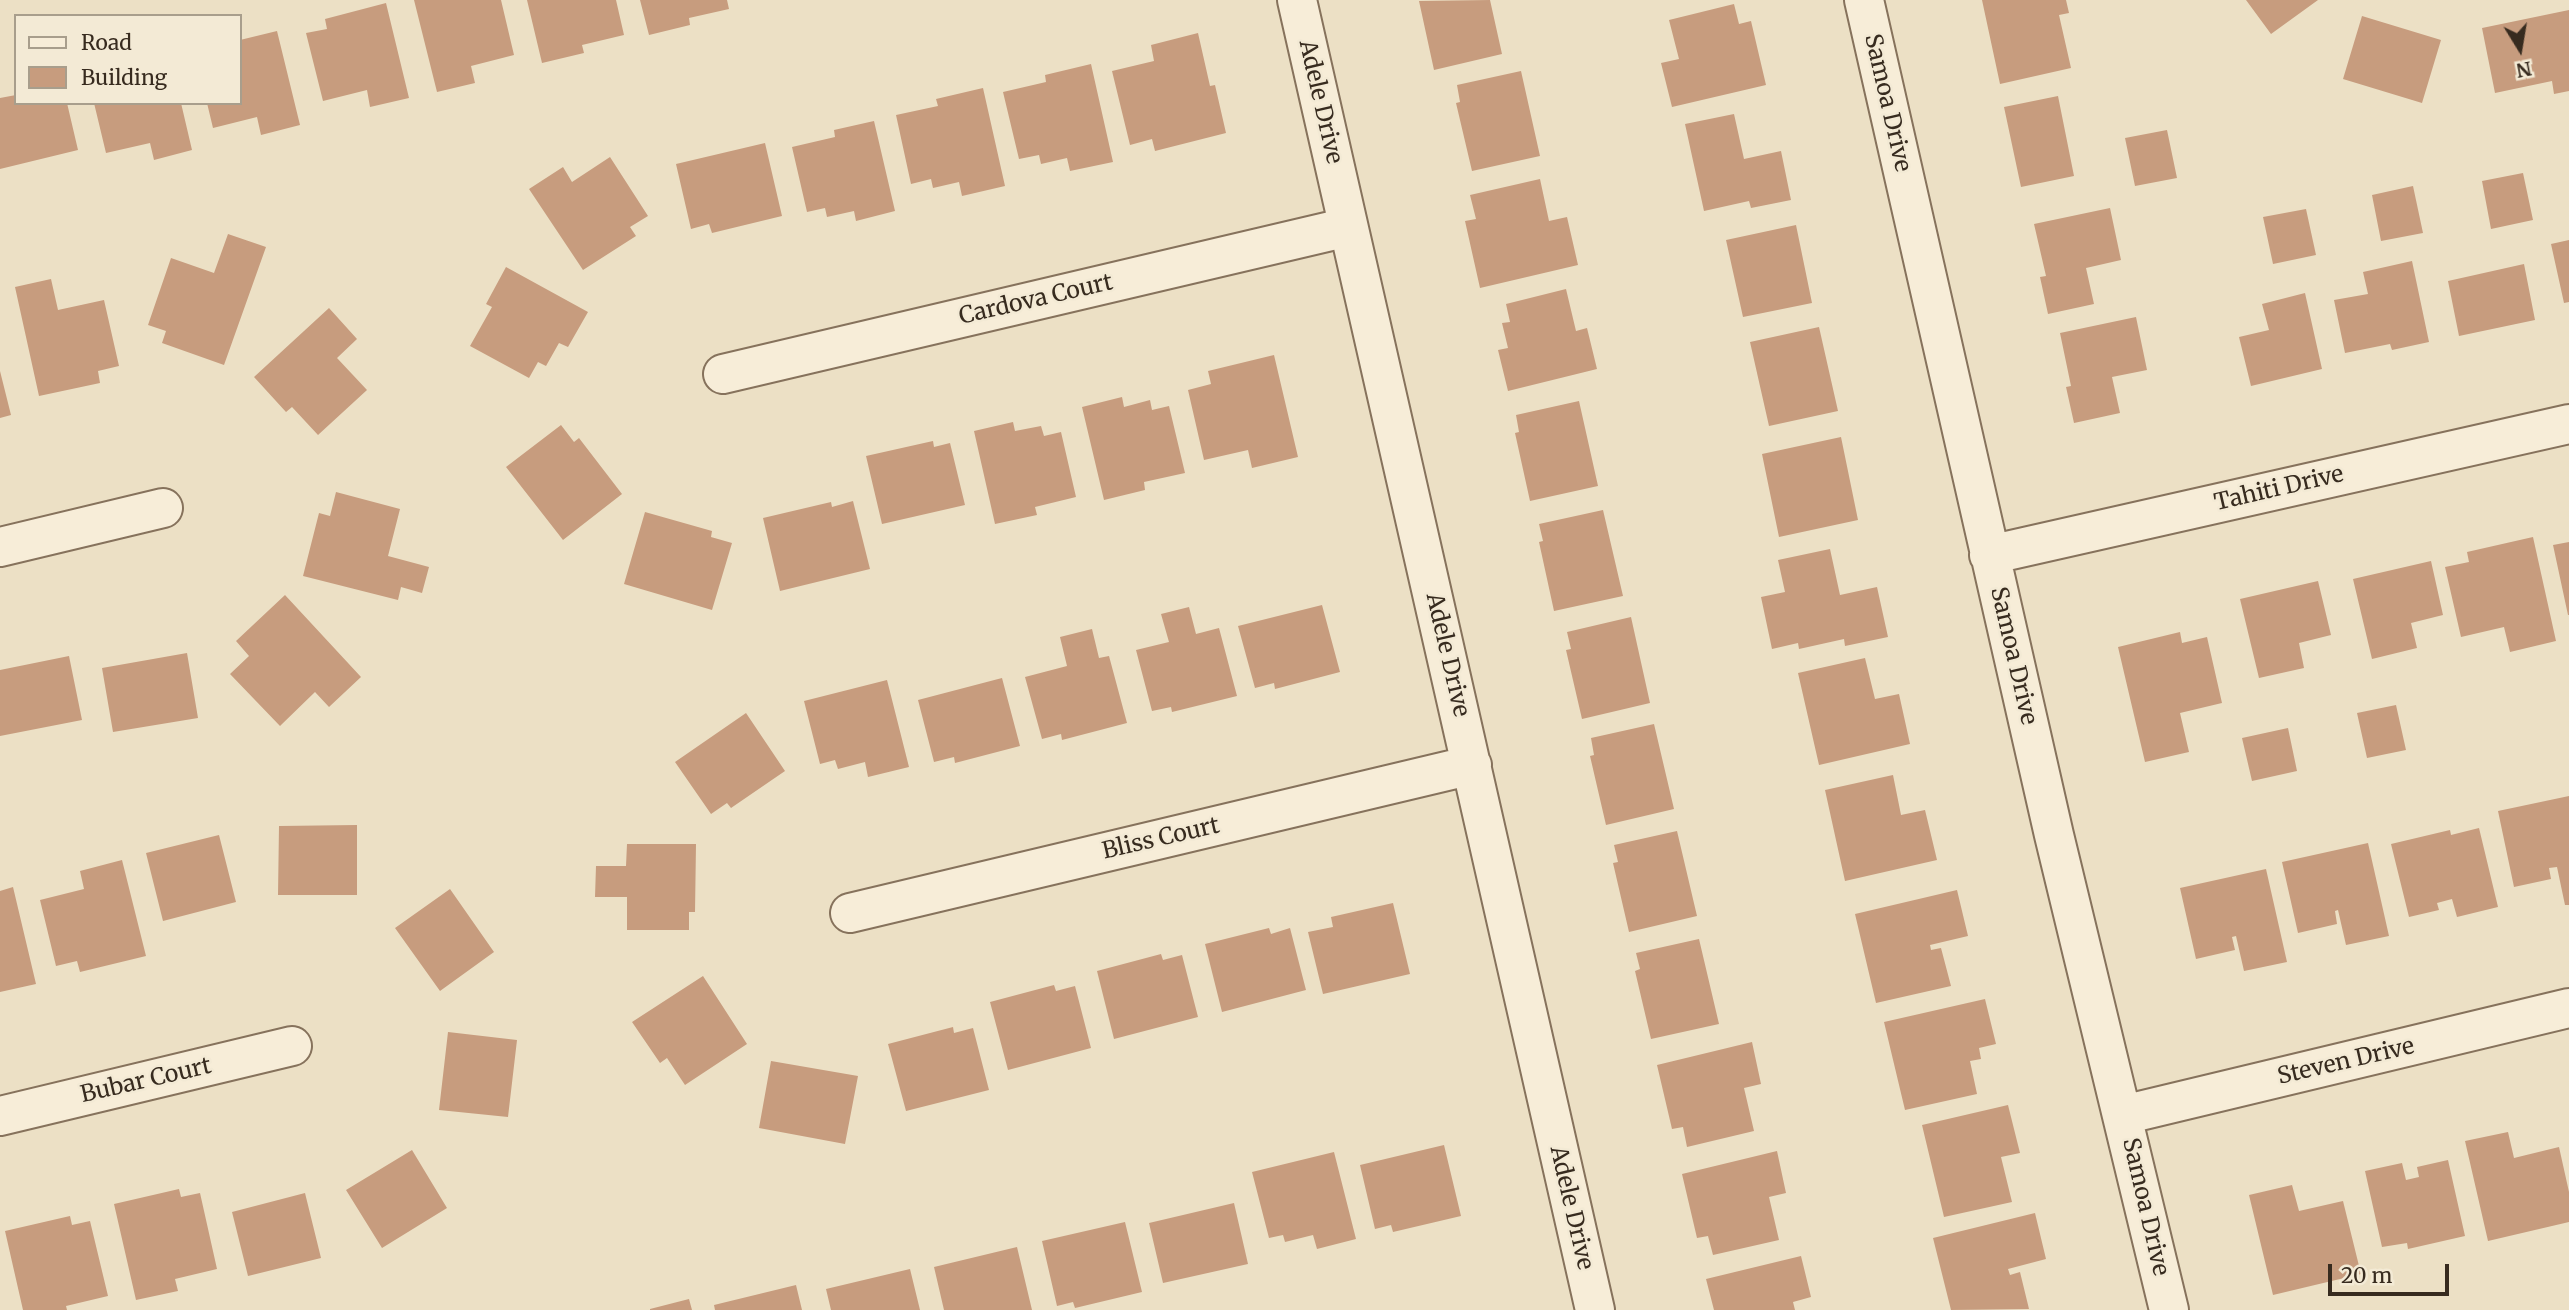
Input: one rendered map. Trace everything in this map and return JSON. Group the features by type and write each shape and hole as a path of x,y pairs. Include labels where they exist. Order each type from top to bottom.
{"street":[{"name":"Adele Drive","path":"1297,0 1472,765 1586,1308"},
{"name":"Samoa Drive","path":"1864,0 2054,835 2169,1310"},
{"name":"Cardova Court","path":"723,374 1348,227"},
{"name":"Tahiti Drive","path":"1989,555 2569,424"},
{"path":"0,547 163,508"},
{"name":"Bliss Court","path":"850,913 1472,765"},
{"name":"Steven Drive","path":"2123,1115 2569,1009"},
{"name":"Bubar Court","path":"0,1116 292,1046"}],"building":[{"path":"414,0 501,0 514,55 471,66 475,83 437,92"},
{"path":"527,0 616,0 624,35 582,45 584,53 542,63"},
{"path":"640,0 727,0 729,9 689,18 690,25 649,35"},
{"path":"1490,0 1502,54 1434,70 1419,1"},
{"path":"1982,0 2066,0 2069,13 2059,15 2071,68 2000,84"},
{"path":"2246,0 2318,0 2271,34"},
{"path":"386,3 409,98 370,107 367,90 323,101 306,33 327,29 325,19"},
{"path":"1734,4 1739,24 1751,21 1766,85 1672,107 1661,63 1679,59 1669,20"},
{"path":"2569,10 2569,91 2554,94 2552,81 2495,93 2482,28"},
{"path":"2362,16 2441,40 2422,103 2343,79"},
{"path":"277,31 300,125 261,135 257,117 213,128 207,105 242,105 242,40"},
{"path":"1198,33 1210,86 1215,85 1226,133 1155,151 1152,139 1130,145 1112,71 1154,61 1151,45"},
{"path":"1091,64 1113,162 1070,171 1067,158 1041,164 1039,155 1019,159 1003,92 1046,82 1045,75"},
{"path":"1521,71 1540,156 1472,171 1456,103 1460,102 1457,85"},
{"path":"983,88 1005,186 962,196 959,182 933,188 931,179 911,184 896,115 938,106 936,99"},
{"path":"14,95 14,105 67,105 78,150 0,169 0,98"},
{"path":"2058,96 2074,176 2021,187 2004,107"},
{"path":"94,105 181,105 192,150 154,160 150,143 106,153"},
{"path":"1734,114 1744,159 1781,151 1791,200 1751,208 1749,201 1704,211 1685,124"},
{"path":"874,121 895,211 856,221 854,211 827,217 825,208 807,212 792,147 835,137 834,130"},
{"path":"2167,130 2177,178 2135,186 2125,138"},
{"path":"765,143 782,216 712,233 709,224 691,229 676,164"},
{"path":"610,157 648,216 630,227 636,236 583,270 529,189 563,167 572,182"},
{"path":"2523,173 2533,220 2491,229 2482,181"},
{"path":"1540,179 1549,221 1567,217 1578,265 1480,288 1465,221 1476,219 1470,195"},
{"path":"2413,186 2423,233 2381,241 2372,195"},
{"path":"2110,208 2121,260 2086,268 2094,304 2048,314 2040,277 2046,276 2034,224"},
{"path":"2306,209 2316,255 2273,264 2263,217"},
{"path":"1796,225 1812,303 1743,317 1726,240"},
{"path":"228,234 266,247 224,365 162,343 166,331 148,325 171,258 214,273"},
{"path":"2569,240 2569,302 2564,303 2551,244"},
{"path":"2412,261 2429,342 2392,350 2390,344 2345,353 2334,300 2368,294 2363,272"},
{"path":"2524,264 2535,320 2459,336 2448,281"},
{"path":"506,267 588,312 568,347 559,343 546,366 538,362 529,378 470,346 492,307 486,304"},
{"path":"51,279 58,310 104,300 119,366 98,371 100,383 39,396 15,287"},
{"path":"1566,289 1576,331 1587,328 1597,369 1508,391 1498,350 1508,348 1502,323 1510,322 1506,304"},
{"path":"2305,293 2322,369 2251,386 2239,337 2269,330 2262,304"},
{"path":"329,308 357,339 337,358 367,390 318,435 292,407 286,412 254,377"},
{"path":"2136,317 2147,370 2112,377 2120,413 2074,423 2066,387 2071,386 2060,333"},
{"path":"1819,327 1838,411 1769,426 1750,342"},
{"path":"1274,355 1298,457 1252,468 1248,450 1204,460 1188,390 1211,384 1208,371"},
{"path":"0,371 11,415 0,418"},
{"path":"1122,397 1124,407 1150,400 1152,410 1169,406 1185,473 1144,482 1145,490 1104,500 1082,407"},
{"path":"1579,401 1598,486 1530,501 1515,433 1519,432 1516,415"},
{"path":"1013,422 1015,431 1041,426 1044,436 1061,432 1076,497 1035,507 1037,515 995,524 974,431"},
{"path":"561,425 574,442 579,438 622,494 563,540 506,467"},
{"path":"1841,437 1858,520 1779,537 1762,454"},
{"path":"933,441 934,447 950,443 965,505 882,524 866,456"},
{"path":"336,492 400,509 388,556 429,567 422,593 401,587 398,600 303,576 319,513 330,516"},
{"path":"853,501 870,569 780,591 763,518 831,502 832,507"},
{"path":"1603,510 1623,596 1554,611 1539,542 1543,541 1539,524"},
{"path":"645,512 712,531 711,537 732,543 712,610 624,584"},
{"path":"2533,537 2556,641 2510,652 2504,627 2461,637 2445,567 2469,562 2467,552"},
{"path":"2569,542 2569,615 2568,615 2553,545"},
{"path":"1830,549 1840,595 1877,587 1888,637 1845,646 1844,639 1799,649 1798,643 1772,649 1761,597 1785,592 1778,560"},
{"path":"2431,561 2443,615 2411,623 2417,648 2372,659 2353,579"},
{"path":"2318,581 2331,635 2299,643 2304,668 2259,678 2240,599"},
{"path":"285,595 361,677 329,707 315,692 280,726 230,674 249,656 236,641"},
{"path":"1322,605 1340,672 1275,689 1274,683 1255,688 1238,626"},
{"path":"1189,607 1196,634 1219,628 1237,696 1172,712 1171,707 1152,711 1136,650 1169,642 1161,614"},
{"path":"1631,617 1650,703 1582,719 1566,650 1571,649 1567,632"},
{"path":"1092,629 1099,658 1109,656 1127,723 1062,740 1061,734 1042,739 1025,677 1067,666 1060,637"},
{"path":"2180,632 2182,643 2207,637 2222,703 2180,713 2189,752 2145,762 2118,647"},
{"path":"187,653 198,718 113,732 102,668"},
{"path":"69,656 82,720 0,736 0,670"},
{"path":"1865,658 1875,699 1899,694 1910,744 1819,765 1798,673"},
{"path":"1002,678 1020,746 955,763 954,757 934,762 918,700"},
{"path":"887,680 909,767 868,777 865,762 838,769 835,760 820,764 804,701"},
{"path":"2396,705 2406,750 2367,758 2357,713"},
{"path":"746,713 785,771 731,808 727,803 711,814 675,762"},
{"path":"1654,724 1674,809 1606,825 1590,756 1594,755 1591,738"},
{"path":"2288,728 2297,771 2252,781 2242,738"},
{"path":"1893,775 1901,815 1925,810 1937,860 1845,881 1825,790"},
{"path":"2569,796 2569,905 2565,905 2557,867 2549,868 2551,879 2514,887 2498,811"},
{"path":"357,825 357,895 278,895 279,826"},
{"path":"2479,828 2498,907 2457,917 2452,899 2437,903 2439,910 2409,917 2391,844 2450,830 2451,835"},
{"path":"1677,831 1697,916 1629,932 1613,863 1618,862 1614,845"},
{"path":"219,835 236,902 163,921 146,853"},
{"path":"2368,843 2389,936 2346,945 2338,910 2335,911 2337,924 2298,933 2282,862"},
{"path":"627,844 696,844 695,912 689,912 689,930 627,930 627,897 595,897 596,866 626,866"},
{"path":"122,860 146,956 80,972 77,961 56,966 40,900 84,889 80,871"},
{"path":"2266,869 2287,962 2244,971 2236,936 2232,937 2235,950 2196,959 2180,888"},
{"path":"13,887 36,984 0,992 0,891"},
{"path":"450,889 494,952 440,991 395,928"},
{"path":"1957,890 1968,936 1930,945 1931,950 1941,948 1951,986 1876,1003 1855,914"},
{"path":"1393,903 1410,974 1323,994 1308,932 1333,927 1331,917"},
{"path":"1269,928 1271,934 1290,928 1306,990 1222,1012 1205,944"},
{"path":"1699,939 1719,1024 1651,1039 1635,971 1640,969 1636,953"},
{"path":"1161,954 1163,960 1182,955 1198,1017 1114,1039 1097,971"},
{"path":"703,976 747,1044 685,1085 667,1058 660,1063 632,1022"},
{"path":"1054,985 1056,991 1075,986 1091,1048 1008,1070 990,1002"},
{"path":"1985,999 1996,1044 1979,1048 1981,1059 1970,1061 1977,1094 1905,1110 1884,1022"},
{"path":"953,1027 954,1033 973,1028 989,1090 906,1111 888,1044"},
{"path":"448,1032 517,1040 508,1117 439,1110"},
{"path":"1752,1042 1761,1084 1744,1088 1754,1131 1687,1147 1683,1127 1672,1129 1657,1065"},
{"path":"771,1061 858,1076 845,1144 759,1128"},
{"path":"2008,1105 2020,1153 2001,1157 2012,1202 1944,1217 1922,1125"},
{"path":"2508,1132 2514,1158 2559,1147 2569,1192 2569,1222 2488,1241 2465,1141"},
{"path":"1444,1145 1461,1216 1393,1232 1391,1225 1375,1229 1360,1165"},
{"path":"412,1150 447,1208 382,1248 346,1190"},
{"path":"1777,1151 1786,1193 1769,1197 1779,1240 1713,1255 1708,1236 1697,1238 1682,1174"},
{"path":"1334,1152 1356,1239 1317,1249 1313,1235 1285,1242 1283,1235 1269,1238 1252,1172"},
{"path":"2448,1160 2465,1236 2408,1249 2407,1243 2382,1247 2365,1171 2402,1163 2406,1180 2419,1177 2417,1167"},
{"path":"2292,1185 2299,1211 2343,1201 2361,1274 2273,1295 2249,1195"},
{"path":"179,1189 181,1197 200,1193 217,1269 175,1279 178,1291 136,1300 114,1204"},
{"path":"305,1193 321,1258 248,1276 232,1212"},
{"path":"1234,1203 1248,1264 1163,1283 1149,1223"},
{"path":"2035,1213 2046,1259 2008,1269 2010,1275 2020,1272 2029,1309 1951,1310 1933,1238"},
{"path":"70,1216 72,1225 90,1221 108,1296 66,1306 67,1310 23,1310 5,1231"},
{"path":"1125,1222 1142,1292 1075,1308 1073,1302 1057,1306 1042,1241"},
{"path":"1017,1247 1032,1310 944,1310 934,1267"},
{"path":"1801,1256 1811,1297 1793,1302 1795,1310 1714,1310 1706,1279"},
{"path":"910,1269 920,1310 831,1310 826,1289"},
{"path":"796,1285 802,1310 715,1310 714,1305"},
{"path":"689,1299 692,1310 650,1310 650,1309"}]}
